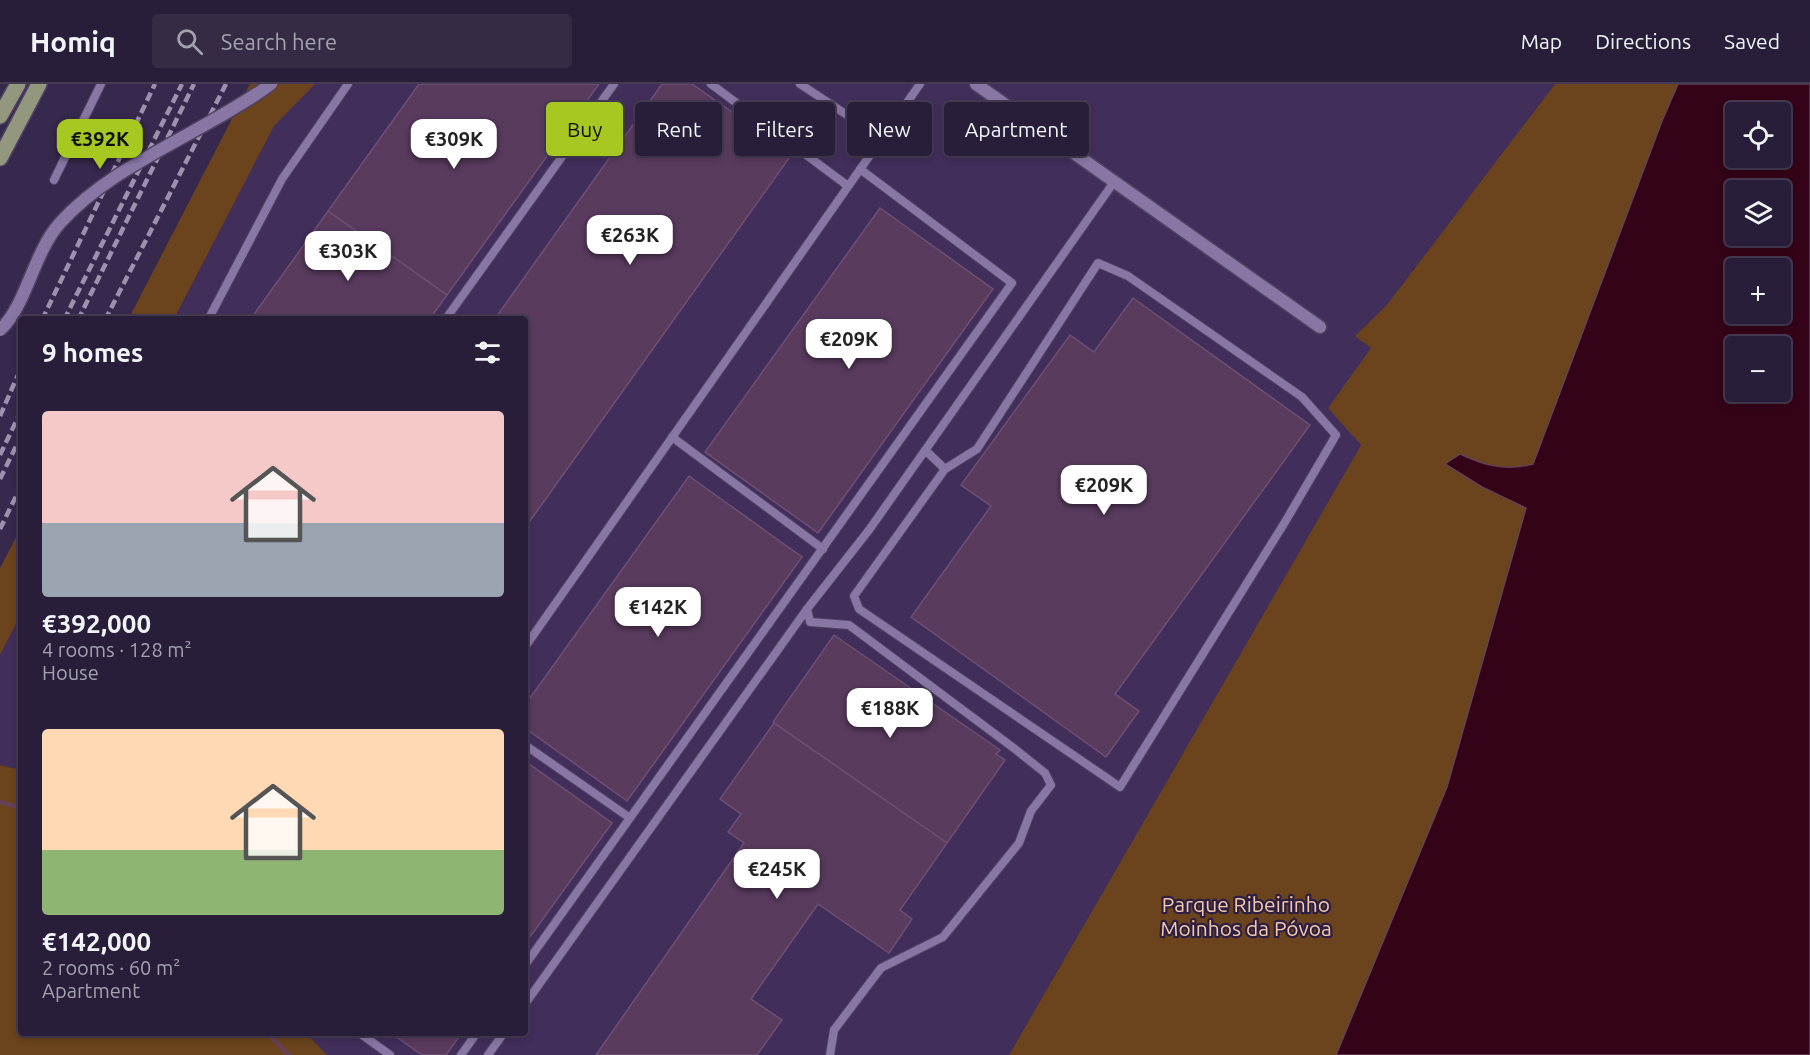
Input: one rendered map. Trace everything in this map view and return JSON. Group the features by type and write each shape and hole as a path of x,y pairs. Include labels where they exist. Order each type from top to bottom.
{"main road":[{"path":"0,116 18,84"},
{"path":"0,158 39,84"}],"street":[{"path":"0,330 8,323 39,254 59,223 116,177 238,106 271,84"},
{"path":"976,84 1320,327"}],"lane":[{"path":"54,180 101,84"},
{"path":"210,316 282,179 348,84"},
{"path":"448,316 614,84"},
{"path":"711,84 848,186"},
{"path":"800,84 847,115"},
{"path":"907,102 920,84"},
{"path":"528,643 869,156"},
{"path":"528,961 1012,283 860,169"},
{"path":"528,1000 807,609 869,530 1114,182"},
{"path":"1098,263 1128,276 1302,397 1336,435 1285,522 1120,787 859,609 854,596 945,469 976,449 1098,263"},
{"path":"672,437 823,549"},
{"path":"925,450 945,469"},
{"path":"807,609 810,622 849,625 1015,749 1045,773 1051,785 1031,810 1018,843 943,937 881,968 834,1030 830,1055"},
{"path":"528,747 630,818"},
{"path":"364,1036 390,1055"},
{"path":"461,1055 475,1036"},
{"path":"488,1055 502,1036"}],"shaded area":[{"path":"315,84 1555,84 1386,306 1356,336 1371,348 1361,445 1009,1055 327,1055 309,1036 528,1036 528,316 176,316 274,125"},
{"path":"1678,84 1810,84 1810,1055 1336,1055 1447,787 1526,508 1482,487 1445,464 1460,454 1478,462 1496,466 1513,467 1533,464"},
{"path":"18,620 18,769 0,765 0,655"}],"green space":[{"path":"250,84 315,84 274,126 176,316 130,316"},
{"name":"Parque Ribeirinho Moinhos da Póvoa","path":"1555,84 1678,84 1533,464 1514,467 1496,466 1460,454 1446,464 1482,487 1526,508 1447,787 1336,1055 1009,1055 1361,445 1328,408 1371,348 1355,336 1386,306"},
{"path":"18,534 18,620 0,655 0,568"},
{"path":"0,765 18,769 18,1036 309,1036 327,1055 0,1055"}],"building":[{"path":"419,84 599,84 586,102 546,102 547,156 447,295 328,211"},
{"path":"662,84 692,84 718,102 649,102"},
{"path":"722,105 734,113 734,156 791,156 528,524 528,316 497,316 611,156 623,156 623,139 635,122 635,156 722,156"},
{"path":"880,208 993,289 818,533 705,452"},
{"path":"328,211 447,295 432,316 253,316"},
{"path":"1133,298 1310,425 1115,694 1139,711 1106,757 911,617 991,506 961,485 1070,335 1094,352"},
{"path":"689,476 802,557 627,801 528,730 528,701"},
{"path":"834,635 1000,750 996,754 1005,760 947,843 773,722"},
{"path":"774,723 947,843 900,910 912,919 889,953 818,904 751,999 782,1020 757,1055 596,1055 744,843 728,832 741,814 720,799"},
{"path":"528,763 612,823 528,940"},
{"path":"395,1036 460,1036 446,1055 422,1055"}],"waterway":[{"path":"0,802 18,807"},
{"path":"270,1036 289,1055"}],"railway":[{"path":"44,316 155,84"},
{"path":"66,316 182,84"},
{"path":"80,316 194,84"},
{"path":"107,316 226,84"},
{"path":"0,416 18,375"},
{"path":"0,455 18,417"},
{"path":"0,479 18,442"},
{"path":"0,529 18,492"}]}
